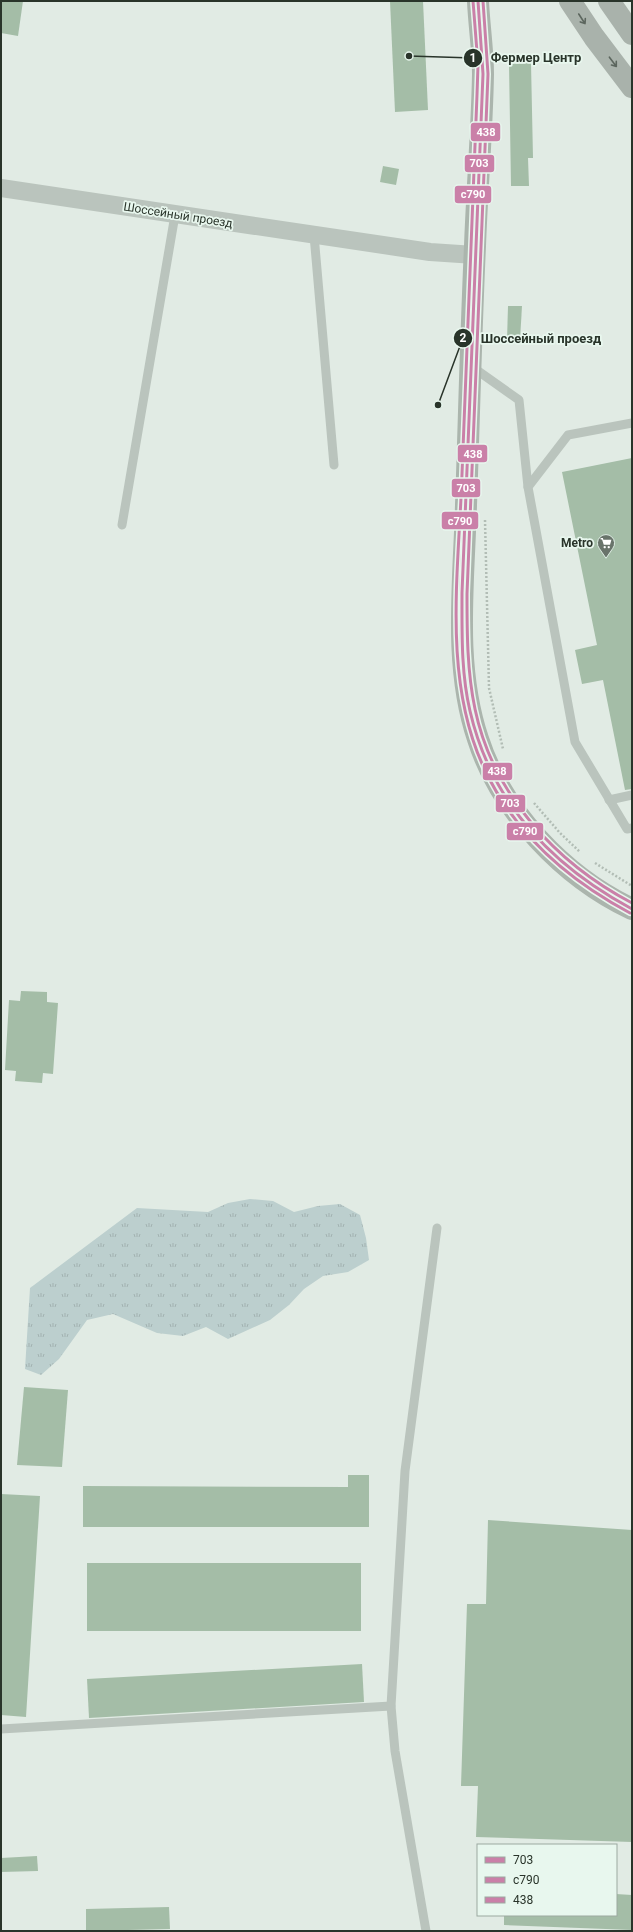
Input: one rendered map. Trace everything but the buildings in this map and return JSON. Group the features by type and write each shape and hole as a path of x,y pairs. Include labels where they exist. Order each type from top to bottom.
{"main road":[{"path":"478,1 483,73 470,365 462,641 468,694 478,739 495,778 521,818 549,852 584,880 613,900 632,909"},
{"path":"570,1 594,37 632,87"}],"street":[{"name":"Шоссейный проезд","path":"1,188 430,252 475,255"}],"lane":[{"path":"122,525 176,215"},
{"path":"314,235 334,465"},
{"path":"470,365 519,400 528,487 575,742 609,800 630,829"},
{"path":"528,487 568,435 632,423"},
{"path":"609,800 632,795"},
{"path":"426,1931 395,1751 391,1706 405,1471 437,1228"},
{"path":"1,1729 391,1706"}],"path":[{"path":"486,518 489,688 504,755"},
{"path":"532,801 560,833 583,854"},
{"path":"589,860 632,886"}],"green space":[{"path":"250,1199 273,1201 294,1212 318,1206 340,1204 360,1215 366,1238 369,1260 348,1272 323,1276 304,1289 289,1305 270,1320 228,1339 206,1327 183,1336 157,1333 113,1314 87,1320 59,1359 41,1375 25,1369 30,1288 137,1208 208,1212 228,1203"}],"transit line":[{"name":"с790","path":"473,1 478,65 456,623 462,698 471,733 484,768 496,792 527,834 564,870 585,886 630,913"},
{"name":"703","path":"478,1 483,74 462,593 463,653 467,697 480,744 493,774 509,802 529,828 551,851 576,873 603,892 632,909"},
{"name":"438","path":"483,1 488,74 467,594 468,652 472,695 484,740 496,770 513,798 532,823 554,847 578,868 604,887 632,903"}],"place":[{"name":"Фермер Центр","path":"409,56"},
{"name":"Шоссейный проезд","path":"438,405"},
{"name":"Metro","path":"606,558"}]}
